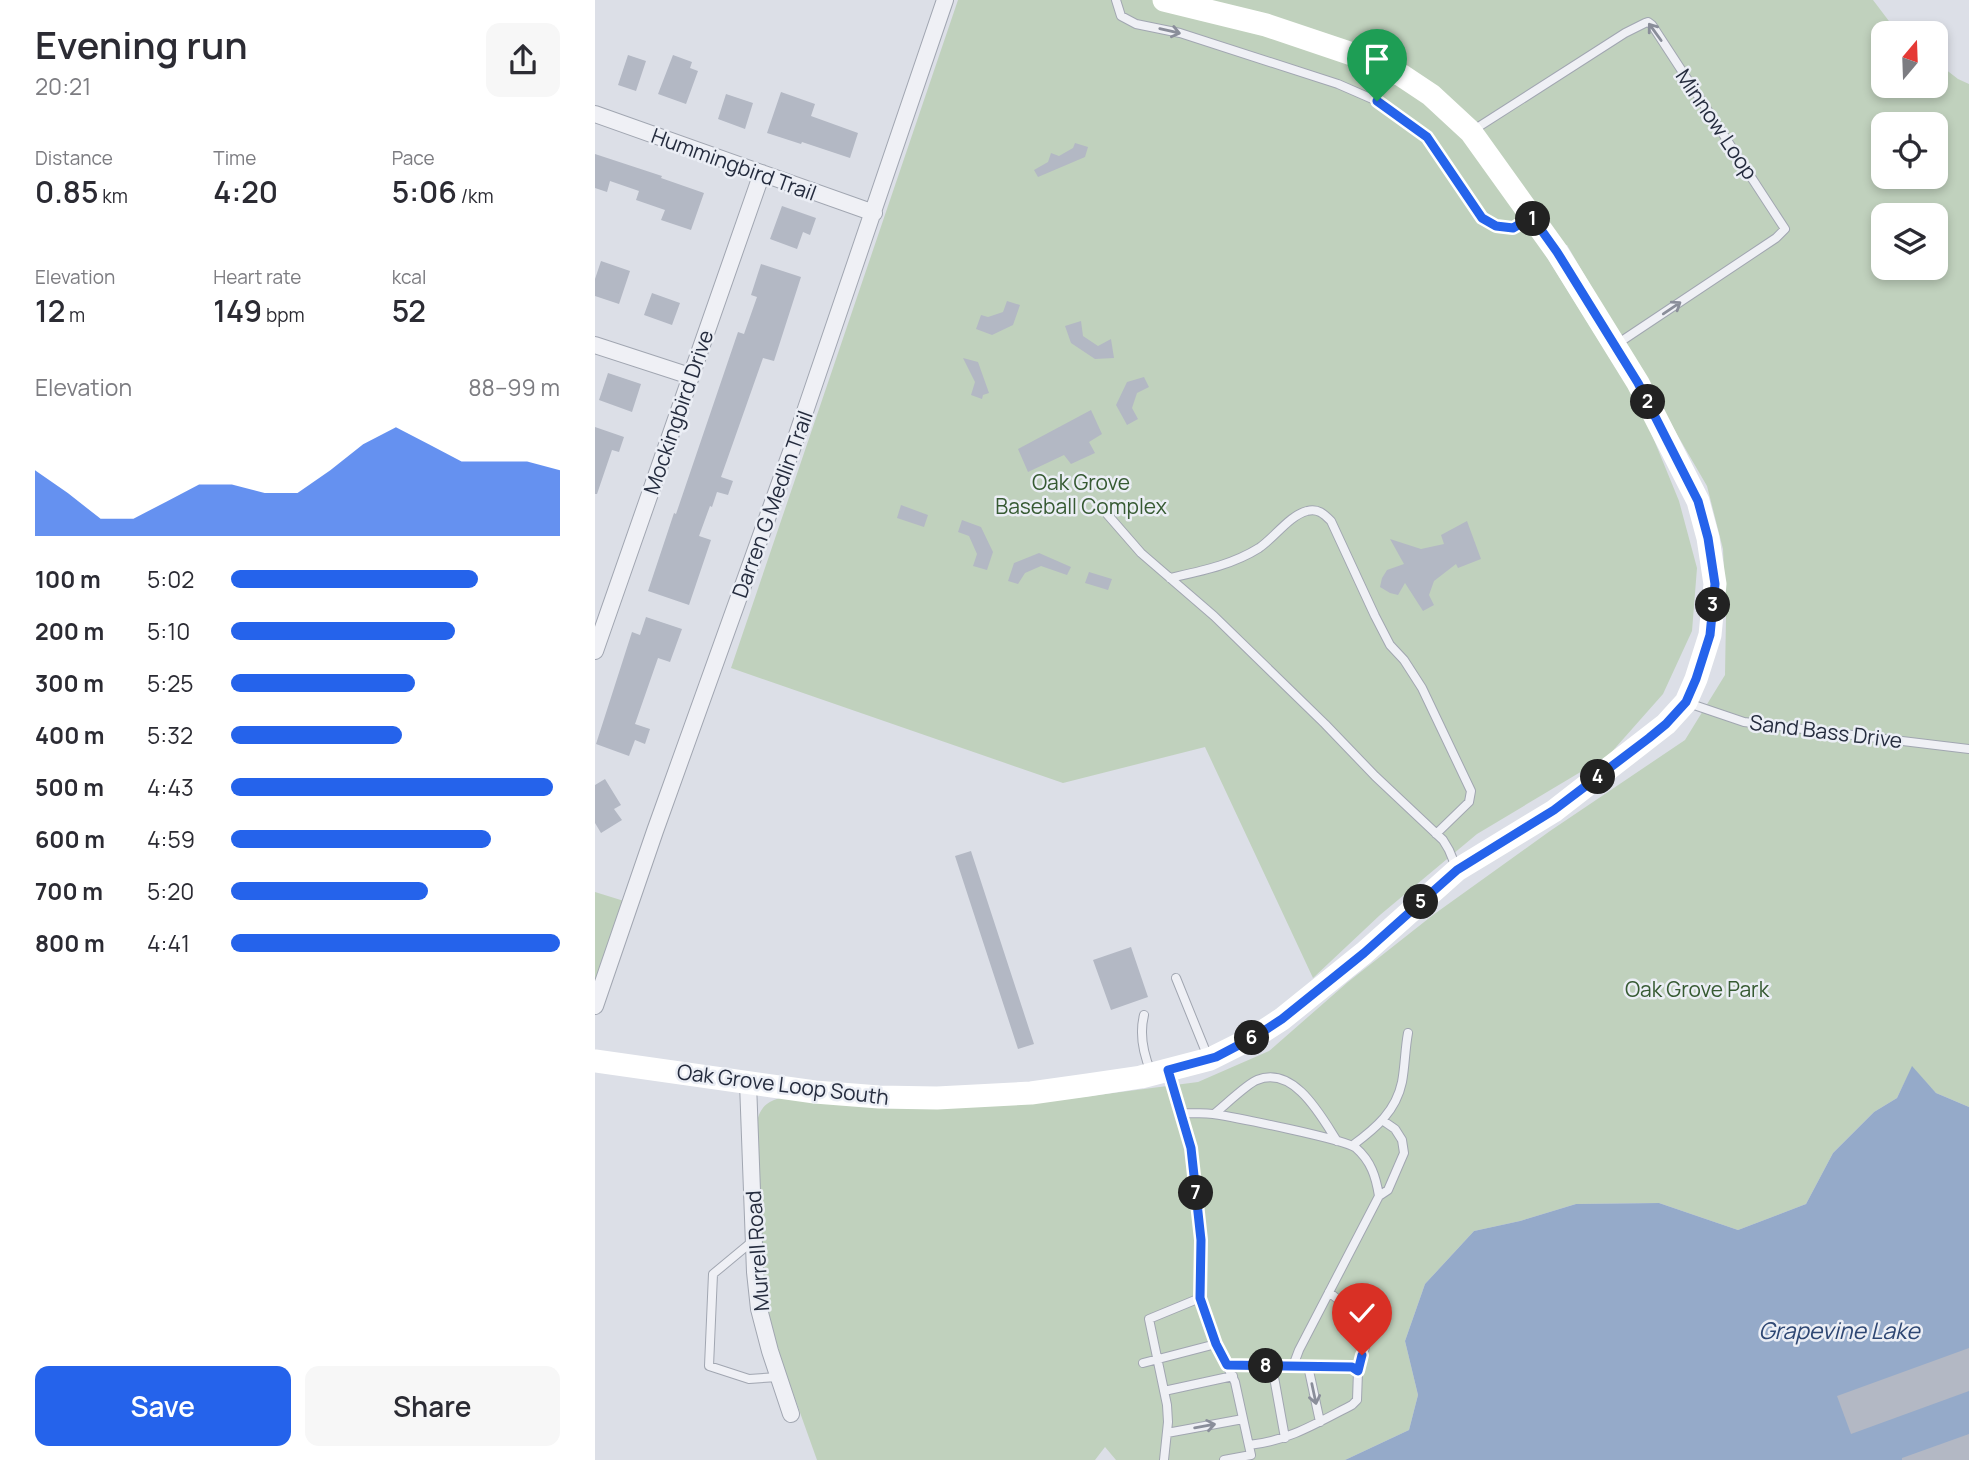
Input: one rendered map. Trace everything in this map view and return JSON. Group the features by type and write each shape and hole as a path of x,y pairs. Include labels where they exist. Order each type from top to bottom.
{"street":[{"name":"Darren G Medlin Trail","path":"595,1006 874,213 945,0"},
{"path":"1164,0 1266,25 1358,56 1401,75 1431,94 1471,132 1557,252 1638,383 1698,501 1708,538 1715,584 1710,635 1686,702"},
{"name":"Hummingbird Trail","path":"595,114 874,213"},
{"name":"Mockingbird Drive","path":"595,651 762,173"},
{"path":"595,345 690,376"},
{"name":"Oak Grove Loop South","path":"595,1061 815,1093 937,1098 1031,1093 1160,1072 1210,1059 1256,1036 1282,1019 1364,953 1457,870 1554,810 1658,731 1686,702"},
{"name":"Murrell Road","path":"748,1083 759,1309 791,1414"}],"lane":[{"path":"1116,0 1121,16 1136,24 1180,33 1338,84 1377,101 1427,137 1482,218 1496,226 1513,228 1532,217"},
{"name":"Minnow Loop","path":"1471,132 1625,33 1648,22 1652,25 1785,229 1776,238 1615,346"},
{"path":"1170,578 1236,560 1260,547 1295,517 1308,511 1320,511 1331,521 1390,645 1404,660 1422,688 1471,791 1469,802 1436,834"},
{"path":"1107,514 1141,553 1214,616 1436,834 1449,850 1457,870"},
{"name":"Sand Bass Drive","path":"1686,702 1744,722 1969,748"},
{"path":"1176,978 1210,1059"},
{"path":"1144,1015 1141,1027 1144,1055 1160,1072 1181,1113 1191,1148 1201,1240 1200,1298 1216,1344 1235,1382 1251,1455 1224,1460"},
{"path":"1353,1145 1374,1130 1392,1109 1401,1082 1408,1033"},
{"path":"1214,1114 1256,1080 1277,1077 1309,1098 1337,1141"},
{"path":"1181,1113 1214,1114 1353,1145 1371,1167 1379,1196"},
{"path":"1293,1366 1379,1196 1388,1190 1404,1153 1402,1140 1395,1129 1382,1120"},
{"path":"754,1240 713,1274 709,1366 749,1378 778,1377"},
{"path":"1249,1445 1270,1443 1285,1437 1320,1422 1352,1405 1357,1399 1355,1369 1368,1337 1353,1312 1329,1292"},
{"path":"1164,1460 1168,1422 1149,1319 1200,1298"},
{"path":"1143,1363 1216,1344"},
{"path":"1227,1365 1355,1369"},
{"path":"1272,1366 1285,1437"},
{"path":"1308,1366 1320,1422"},
{"path":"1164,1391 1233,1376"},
{"path":"1167,1433 1244,1419"}],"green space":[{"name":"Oak Grove Park","path":"958,0 1873,0 1889,21 1871,21 1871,98 1948,98 1948,71 1969,84 1969,1107 1936,1093 1912,1067 1897,1098 1874,1112 1833,1153 1806,1204 1738,1230 1659,1203 1576,1204 1520,1221 1474,1231 1425,1284 1405,1341 1418,1395 1409,1430 1345,1460 1116,1460 1105,1447 1095,1460 817,1460 774,1340 765,1296 756,1129 758,1117 769,1102 780,1098 890,1105 1075,1098 1198,1082 1269,1051 1348,982 1433,915 1550,831 1685,740 1725,675 1723,549 1707,486 1567,245 1541,248 1641,408 1679,501 1697,568 1692,631 1663,694 1609,755 1477,834 1380,915 1313,978 1205,747 1063,783 731,668"},
{"path":"595,892 624,901 595,985"}],"water":[{"name":"Grapevine Lake","path":"1912,1066 1936,1093 1969,1107 1969,1460 1345,1460 1409,1430 1418,1395 1405,1341 1425,1284 1474,1231 1520,1221 1576,1204 1659,1203 1738,1230 1806,1204 1833,1153 1874,1112 1897,1098"}],"building":[{"path":"628,55 646,61 636,91 618,85"},
{"path":"673,55 692,62 690,68 698,71 686,104 658,94"},
{"path":"781,92 815,104 811,116 858,133 850,158 767,133"},
{"path":"726,94 753,103 745,129 718,119"},
{"path":"1075,143 1088,147 1085,157 1038,177 1034,170 1048,162 1051,153 1059,156 1073,148"},
{"path":"595,154 704,193 691,230 661,220 665,210 636,200 639,191 610,181 607,192 595,188"},
{"path":"782,206 816,218 810,235 803,232 797,249 770,239"},
{"path":"601,261 630,271 619,304 595,296 595,279"},
{"path":"761,264 801,277 774,361 763,358 721,477 733,481 728,495 717,492 699,536 711,540 689,605 648,591 738,332 744,334 757,297 751,295"},
{"path":"652,293 680,303 672,325 644,315"},
{"path":"1007,301 1020,305 1013,325 992,335 976,329 981,315 988,317 1003,312"},
{"path":"1081,321 1083,336 1098,346 1111,339 1114,358 1095,359 1071,343 1065,326"},
{"path":"963,358 978,362 989,393 983,395 982,399 971,395 975,382"},
{"path":"608,373 641,384 632,412 599,400"},
{"path":"1144,377 1149,387 1137,393 1132,408 1138,419 1127,425 1116,405 1127,382"},
{"path":"1091,410 1102,434 1089,442 1095,453 1071,464 1064,455 1028,472 1018,449"},
{"path":"595,427 624,437 619,452 612,450 597,494 595,494"},
{"path":"901,505 928,515 924,527 897,518"},
{"path":"962,520 981,527 993,552 987,570 973,566 977,554 969,536 958,532"},
{"path":"1467,521 1481,559 1458,568 1456,564 1434,581 1429,595 1434,605 1423,611 1405,583 1398,595 1380,587 1387,570 1404,564 1390,539 1421,549 1444,544 1441,535"},
{"path":"1039,553 1071,567 1067,575 1041,566 1025,573 1018,584 1008,581 1014,563"},
{"path":"1089,572 1112,579 1108,590 1085,583"},
{"path":"646,617 682,629 670,662 658,658 635,724 650,729 645,744 635,740 629,756 596,744 632,632 640,635"},
{"path":"605,779 621,805 614,809 622,820 601,833 595,823 595,785"},
{"path":"971,851 1034,1044 1018,1049 955,856"},
{"path":"1131,947 1148,997 1111,1010 1093,960"},
{"path":"1969,1348 1969,1391 1851,1434 1837,1396"},
{"path":"1969,1434 1969,1460 1902,1460 1902,1458"}],"route":[{"path":"1362,1355 1358,1371 1352,1367 1227,1365 1216,1344 1200,1298 1201,1240 1191,1148 1168,1070 1216,1057 1282,1019 1364,953 1457,870 1554,810 1666,724 1686,702 1696,679 1710,635 1715,584 1708,538 1698,501 1638,383 1557,252 1532,217 1513,228 1496,226 1482,218 1427,137 1377,101"}],"park label":[{"name":"Oak Grove Baseball Complex","path":"1081,494"}]}
